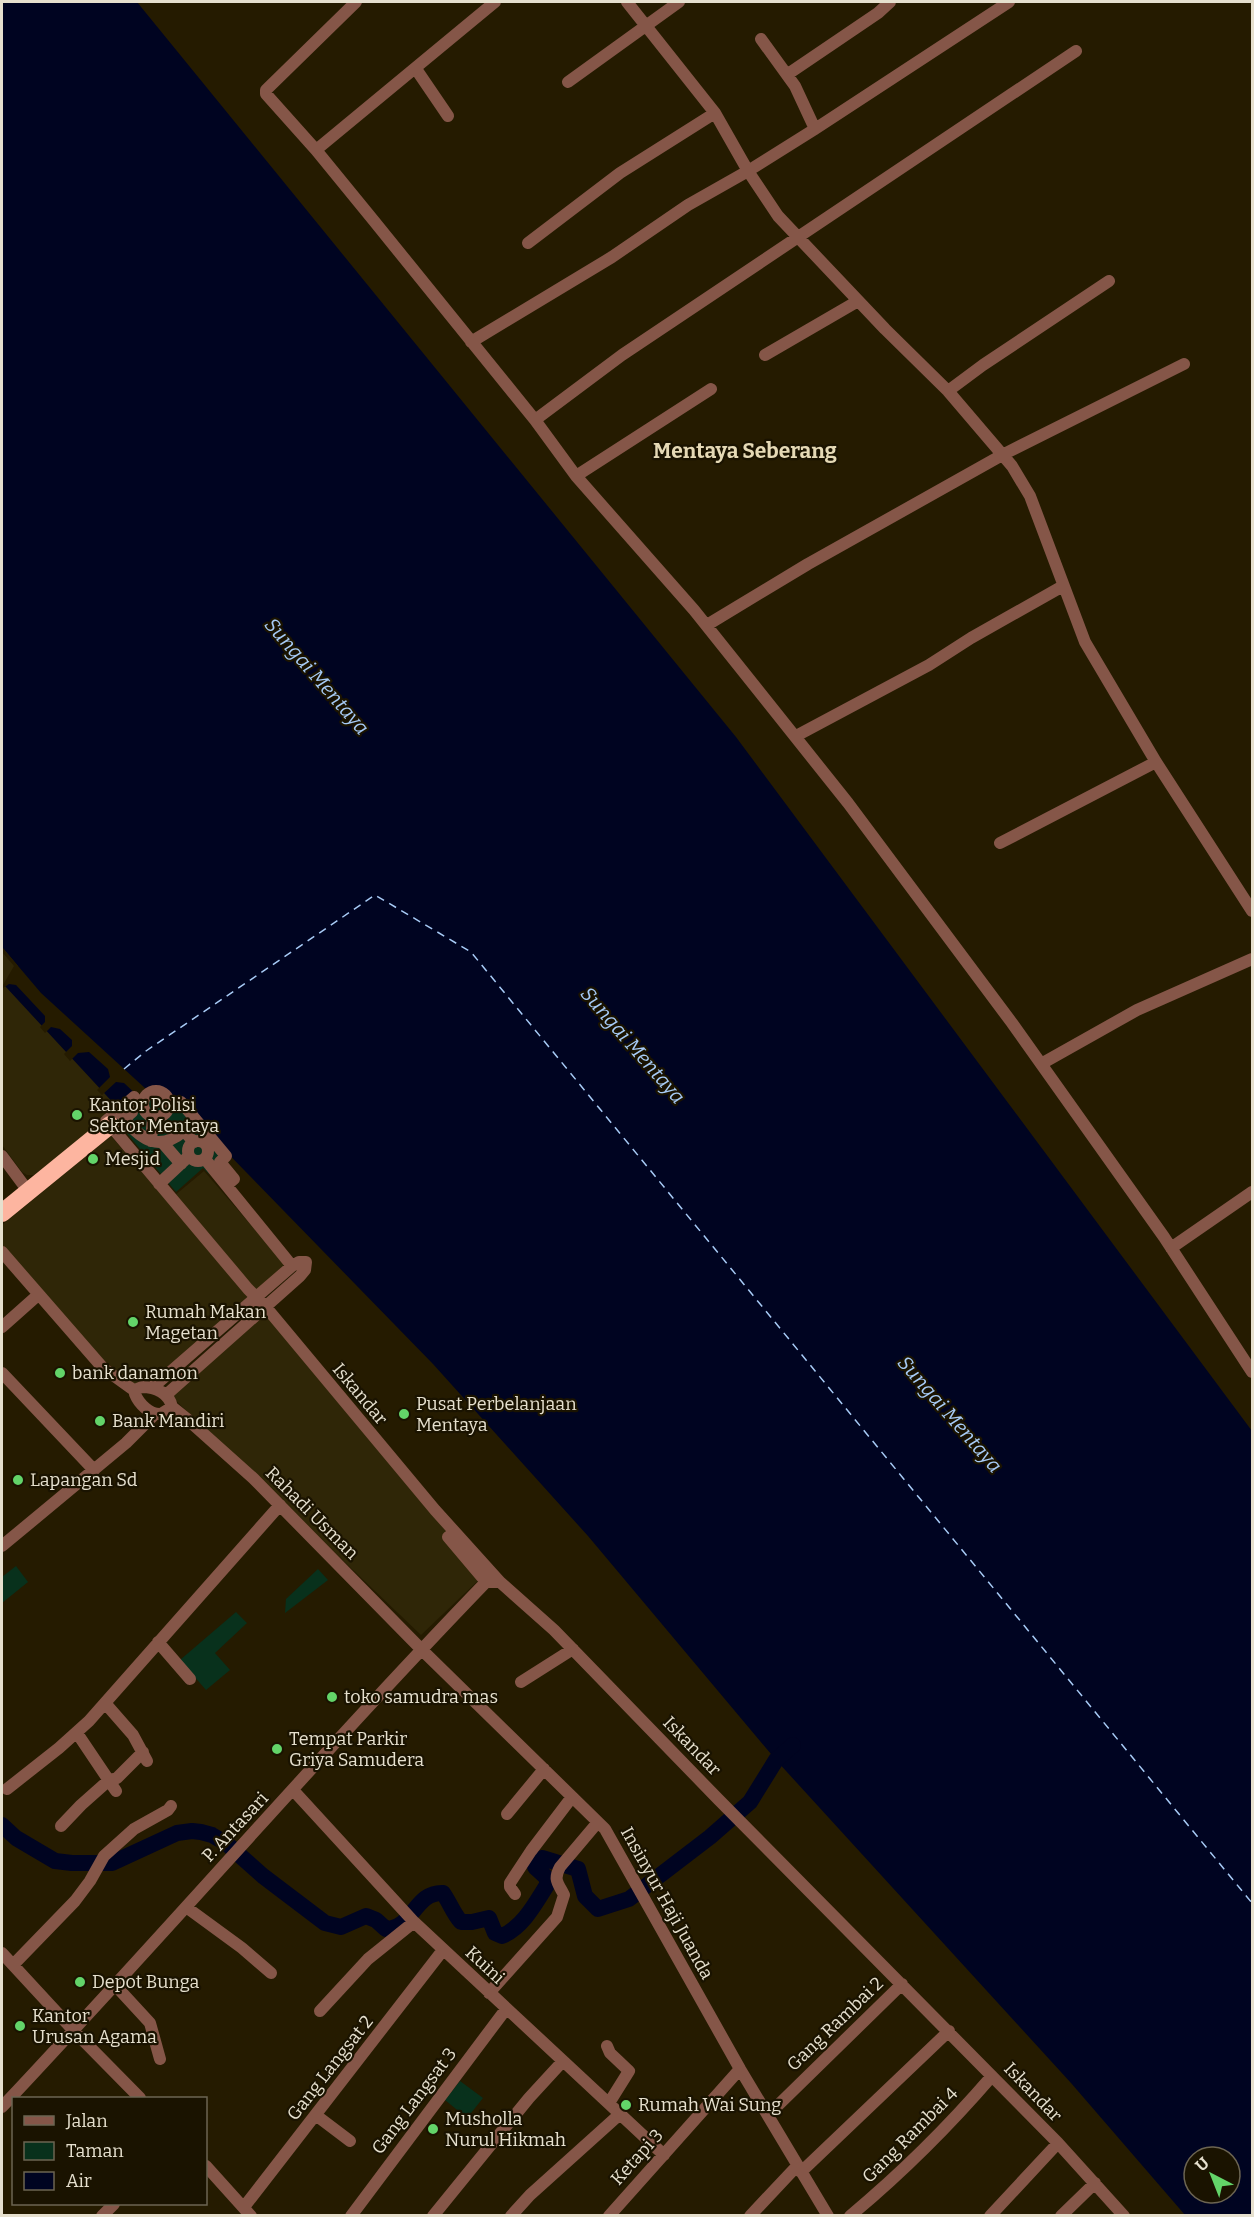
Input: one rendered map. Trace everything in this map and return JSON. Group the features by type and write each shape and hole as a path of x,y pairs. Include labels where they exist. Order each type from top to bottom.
{"highway":[{"path":"2,1213 108,1123"}],"street":[{"path":"356,2 265,91 316,150 535,420 576,476 707,625 856,812 1041,1064 1171,1248 1252,1372"},
{"path":"316,150 495,2"},
{"path":"627,2 715,113 767,202 797,238 948,391 1004,454 1030,496 1085,642 1156,762 1252,911"},
{"path":"568,82 679,2"},
{"path":"788,74 878,13 890,2"},
{"path":"471,342 612,257 688,205 815,129 1009,2"},
{"path":"761,39 788,74 815,129"},
{"path":"535,420 622,355 1077,51"},
{"path":"416,69 448,116"},
{"path":"528,243 621,173 715,113"},
{"path":"948,391 1109,281"},
{"path":"765,355 858,301"},
{"path":"707,625 808,564 1004,454 1184,364"},
{"path":"576,476 711,389"},
{"path":"796,736 929,665 970,638 1063,585"},
{"path":"1000,843 1156,762"},
{"path":"1041,1064 1137,1011 1252,959"},
{"path":"108,1123 134,1097"},
{"path":"182,1102 226,1156 220,1162 234,1179 227,1185"},
{"path":"132,1112 124,1119 136,1133 157,1142 185,1160 205,1159"},
{"path":"153,1117 157,1142"},
{"name":"Iskandar","path":"108,1123 435,1510 500,1582 554,1630 724,1806 949,2031 1058,2143 1124,2216"},
{"path":"157,1142 172,1139 184,1131 194,1142 201,1142 206,1146 208,1152 205,1159"},
{"path":"159,1184 185,1160 194,1142"},
{"path":"2,1156 28,1191"},
{"path":"166,1395 292,1266 205,1159"},
{"path":"1171,1248 1252,1192"},
{"path":"2,1252 103,1368 135,1391 140,1402 156,1414"},
{"path":"2,1327 38,1295"},
{"path":"153,1387 257,1301"},
{"name":"Iskandar","path":"257,1301 310,1373 486,1582"},
{"path":"2,1373 94,1470"},
{"path":"2,1546 135,1435 156,1414 166,1412 172,1407 166,1395 153,1387 142,1387 135,1391"},
{"name":"Rahadi Usman","path":"172,1407 188,1419 279,1505 421,1650"},
{"path":"7,1789 77,1733 279,1505"},
{"path":"486,1582 500,1582"},
{"name":"P. Antasari","path":"2,2107 74,2031 240,1846 486,1582"},
{"path":"158,1642 190,1679"},
{"path":"521,1682 573,1649"},
{"name":"Insinyur Haji Juanda","path":"421,1650 598,1822 611,1838 740,2069 828,2216"},
{"path":"62,1826 81,1804 112,1786 117,1778 145,1757 134,1735 105,1703"},
{"path":"77,1733 112,1786"},
{"path":"507,1814 544,1769"},
{"name":"Kuini","path":"294,1790 410,1918 664,2155"},
{"path":"515,1894 510,1883 572,1797"},
{"path":"13,1965 75,1901 99,1865 134,1829 168,1810 171,1806"},
{"path":"489,1993 559,1913 564,1893 555,1878 598,1822"},
{"path":"186,1907 250,1954 271,1973"},
{"path":"320,2011 410,1918"},
{"name":"Gang Langsat 2","path":"248,2211 443,1950"},
{"path":"2,1953 139,2097"},
{"name":"Gang Rambai 2","path":"768,2115 902,1984"},
{"path":"115,1985 150,2023 159,2059"},
{"name":"Gang Langsat 3","path":"351,2216 506,2009"},
{"path":"750,2216 949,2031"},
{"path":"607,2046 610,2053 629,2071 609,2103"},
{"path":"433,2216 529,2098 563,2061"},
{"name":"Ketapi 3","path":"609,2216 740,2069"},
{"name":"Gang Rambai 4","path":"850,2216 938,2138 992,2076"},
{"path":"512,2216 525,2199 620,2114"},
{"path":"317,2116 350,2141"},
{"path":"990,2216 1058,2143"},
{"path":"207,2167 248,2211"},
{"path":"1061,2216 1095,2183"},
{"path":"102,2216 113,2205"}],"shaded area":[{"path":"2,947 41,993 146,1089 34,1175 22,1172 2,1145"},
{"path":"111,1136 249,1297 152,1382 134,1384 114,1371 32,1283 2,1246 2,1225"},
{"path":"204,1171 285,1264 254,1292 174,1196"},
{"path":"264,1313 486,1573 421,1635 170,1395"}],"green space":[{"path":"153,1087 166,1090 230,1156 209,1174 203,1168 176,1192 114,1118 146,1090"},
{"path":"16,1566 28,1582 2,1603 2,1577"},
{"path":"318,1569 328,1580 285,1613 286,1599"},
{"path":"236,1612 247,1623 215,1653 230,1670 206,1690 180,1660"},
{"path":"460,2081 483,2098 467,2118 445,2100"}],"water":[{"name":"Sungai Mentaya","path":"2,2 137,2 736,737 1252,1431 1252,2215 1185,2215 1071,2083 776,1760 588,1536 433,1364 166,1090 153,1087 138,1098 117,1107 5,986 18,966 2,947"}],"pier":[{"path":"2,947 41,993 146,1089 139,1097 124,1083 116,1082 102,1095 97,1090 110,1077 108,1069 89,1052 78,1053 70,1061 64,1054 72,1046 72,1040 60,1029 51,1027 45,1033 40,1027 45,1022 45,1016 16,985 9,984 3,988 14,966 2,952"}],"waterway":[{"path":"2,1825 16,1838 55,1861 72,1863 112,1863 177,1833 201,1832 212,1835 227,1844 263,1876 325,1923 341,1927 366,1916 376,1920 386,1929 395,1927 403,1923 426,1898 433,1894 443,1893 461,1922 489,1918 495,1933 502,1936 522,1921 547,1885 547,1878 535,1867 535,1863 542,1858 578,1869 585,1896 598,1909 629,1899 710,1837 750,1802 776,1760 793,1745"}],"ferry route":[{"path":"124,1069 146,1051 375,895 471,952 1252,1903"}],"place":[{"name":"Kantor Polisi Sektor Mentaya","path":"77,1115"},
{"name":"Mesjid","path":"93,1159"},
{"name":"Rumah Makan Magetan","path":"133,1322"},
{"name":"bank danamon","path":"60,1373"},
{"name":"Pusat Perbelanjaan Mentaya","path":"404,1414"},
{"name":"Bank Mandiri","path":"100,1421"},
{"name":"Lapangan Sd","path":"18,1480"},
{"name":"toko samudra mas","path":"332,1697"},
{"name":"Tempat Parkir Griya Samudera","path":"277,1749"},
{"name":"Depot Bunga","path":"80,1982"},
{"name":"Kantor Urusan Agama","path":"20,2026"},
{"name":"Rumah Wai Sung","path":"626,2105"},
{"name":"Musholla Nurul Hikmah","path":"433,2129"}],"district":[{"name":"Mentaya Seberang","path":"745,451"}]}
